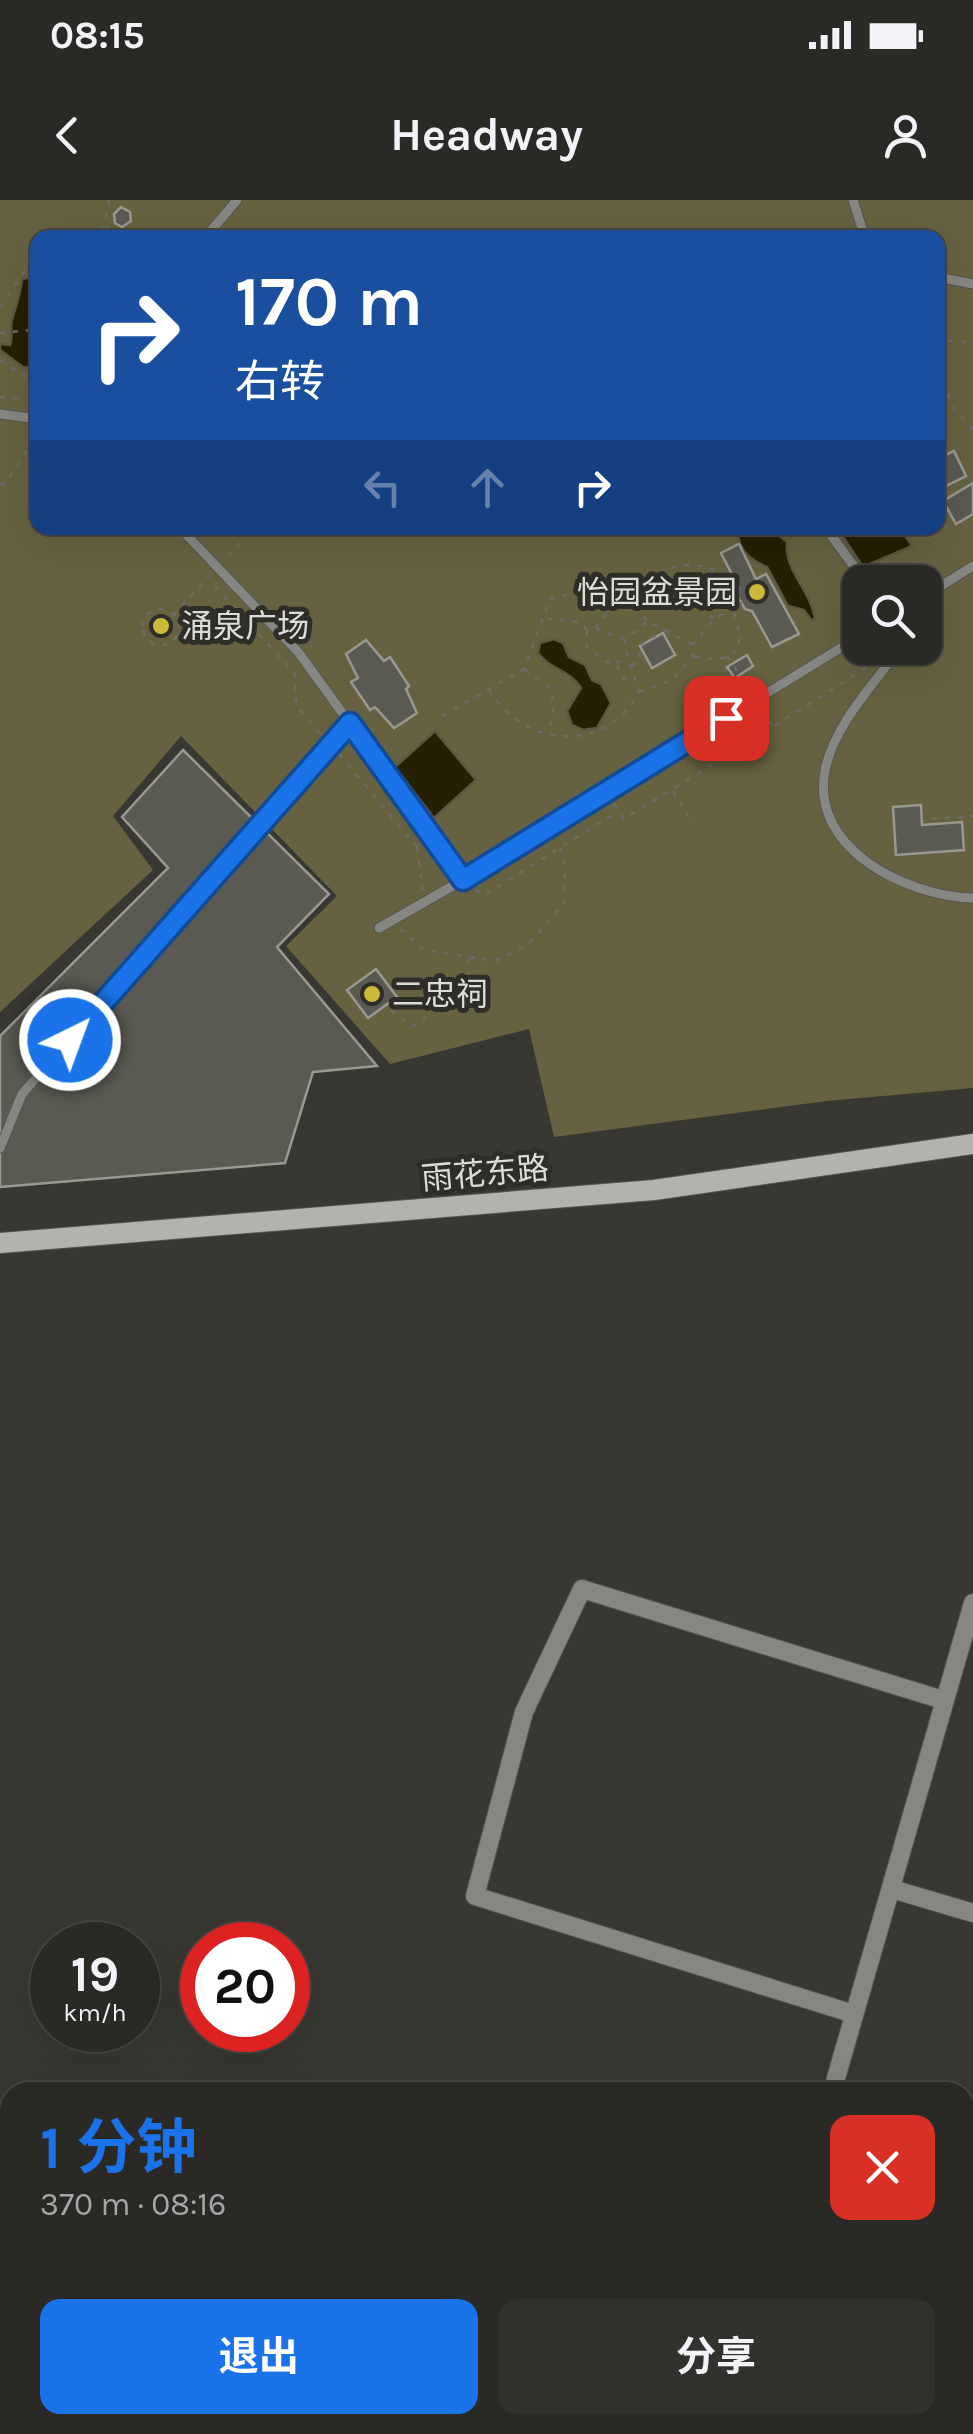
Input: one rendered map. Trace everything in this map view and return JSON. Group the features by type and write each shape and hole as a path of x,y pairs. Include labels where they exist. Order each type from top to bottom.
{"main road":[{"name":"雨花东路","path":"0,1243 654,1190 973,1144"}],"street":[{"path":"854,2014 475,1896 524,1712 582,1589 943,1700"},
{"path":"835,2082 943,1700 965,1662 973,1603"},
{"path":"892,1889 973,1913"}],"lane":[{"path":"212,230 237,200"},
{"path":"853,200 862,230"},
{"path":"945,279 973,284"},
{"path":"0,414 30,417"},
{"path":"187,535 299,653 463,880"},
{"path":"831,535 853,565"},
{"path":"942,585 973,566"},
{"path":"379,928 842,647"},
{"path":"888,665 837,738 826,766 823,802 836,834 863,860 901,880 954,897 973,898"},
{"path":"0,1148 22,1094 350,723"}],"path":[{"path":"108,230 105,224 109,200"},
{"path":"98,230 105,224"},
{"path":"0,307 30,264"},
{"path":"0,333 30,330"},
{"path":"945,343 973,342"},
{"path":"0,360 30,380"},
{"path":"945,387 954,409 973,429"},
{"path":"0,396 30,400"},
{"path":"0,484 6,483 26,452 30,437"},
{"path":"174,616 248,535"},
{"path":"596,628 608,612 633,602 663,570 690,562 715,570 742,629 740,641 727,656 713,660 692,656"},
{"path":"208,578 295,674 296,706 417,847 424,892 430,899"},
{"path":"442,716 524,669 536,628 544,619 550,599 574,590 583,591 608,612"},
{"path":"691,598 714,619"},
{"path":"633,602 647,621 668,628 692,645"},
{"path":"638,692 672,680 692,656 692,645 714,619 742,603"},
{"path":"151,610 174,616 180,633 176,641 160,643 145,634 142,624 151,610"},
{"path":"544,619 572,620 588,630 596,628 625,640"},
{"path":"625,640 647,621"},
{"path":"632,666 640,660 639,645 668,628"},
{"path":"588,630 586,646 612,665 626,658"},
{"path":"488,690 510,715 549,733 595,734 614,725 630,709 638,692 626,658 625,640"},
{"path":"727,656 773,727"},
{"path":"617,663 623,679 636,680"},
{"path":"606,792 624,819 872,665"},
{"path":"524,669 551,688 554,707 549,733"},
{"path":"672,789 692,823"},
{"path":"463,880 483,896 618,811"},
{"path":"932,819 973,816"},
{"path":"393,920 408,940 424,950 496,962 528,945 564,903 561,850 545,829"},
{"path":"417,847 431,836"},
{"path":"391,1010 412,1026 426,1020 447,992 468,981 469,957"}],"shaded area":[{"path":"0,200 973,200 973,1088 827,1101 554,1137 529,1029 390,1064 286,946 337,896 181,736 113,816 153,870 0,1012"},
{"path":"30,278 30,368 0,350 0,344 10,345 22,279"},
{"path":"738,535 778,535 787,542 793,571 815,619 811,620 804,610 788,606 767,567 751,558"},
{"path":"842,535 905,535 912,546 862,565"},
{"path":"554,639 563,643 569,657 585,665 611,703 597,728 583,730 572,725 567,711 581,688 538,653 540,643"},
{"path":"435,731 476,780 434,818 395,767"}],"building":[{"path":"121,207 130,212 131,221 122,227 115,223 114,214"},
{"path":"954,451 966,476 945,486 945,456"},
{"path":"973,483 973,514 956,524 945,500"},
{"name":"怡园盆景园","path":"739,544 756,579 766,574 799,634 772,647 752,611 745,609 721,553"},
{"path":"663,633 675,655 652,668 640,646"},
{"path":"366,640 384,661 390,657 409,686 406,689 417,713 394,728 375,707 370,710 351,682 358,678 346,654"},
{"path":"747,655 753,666 735,678 727,667"},
{"path":"183,750 329,894 277,947 377,1066 313,1072 285,1163 0,1187 0,1036 168,868 122,817"},
{"path":"921,805 922,825 962,822 964,850 896,855 893,807"},
{"name":"二忠祠","path":"376,969 397,997 368,1018 347,990"}],"place":[{"name":"怡园盆景园","path":"757,592"},
{"name":"涌泉广场","path":"161,626"},
{"name":"二忠祠","path":"372,994"}],"route":[{"path":"70,1040 350,723 463,880 726,718"}]}
